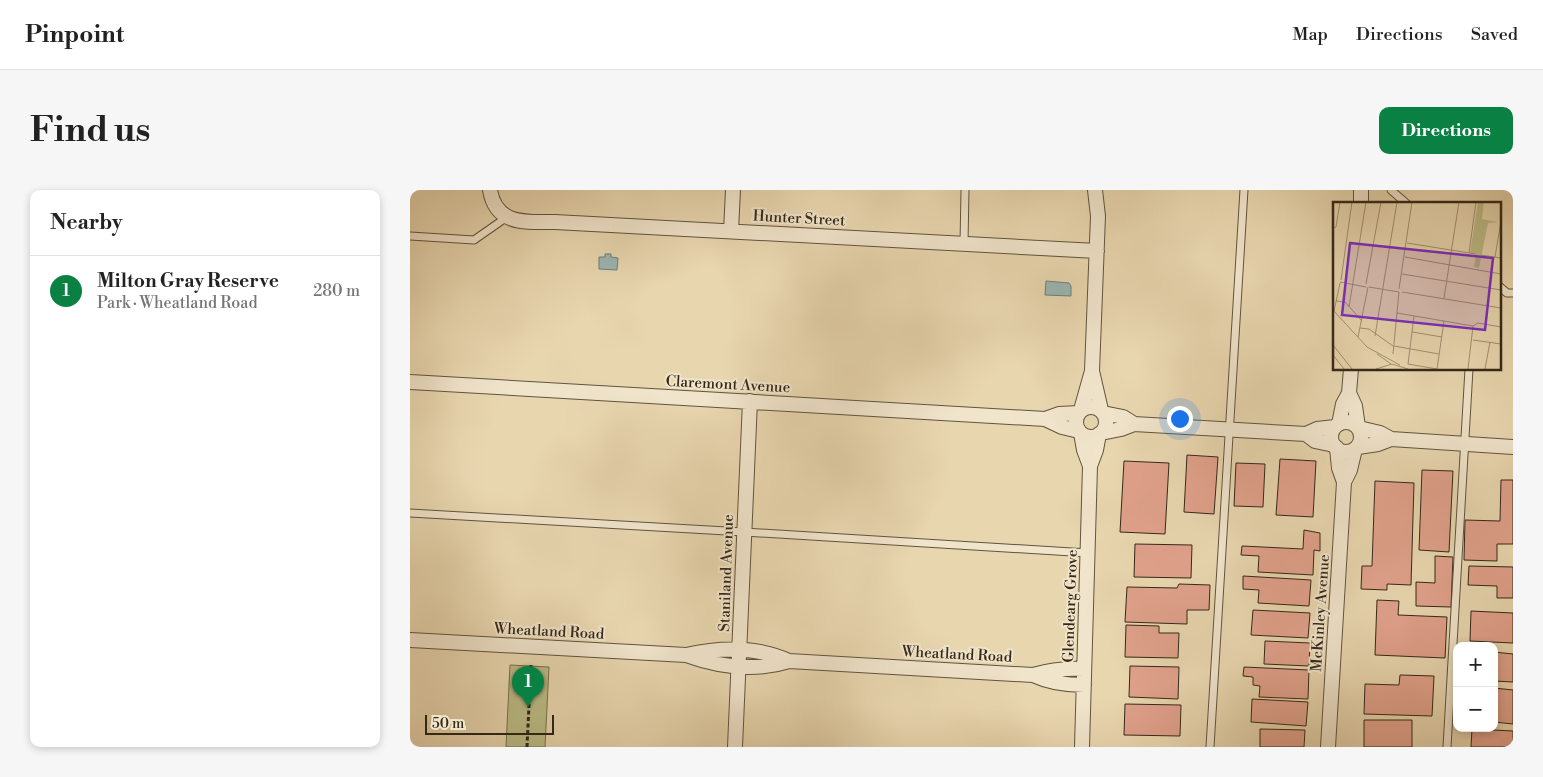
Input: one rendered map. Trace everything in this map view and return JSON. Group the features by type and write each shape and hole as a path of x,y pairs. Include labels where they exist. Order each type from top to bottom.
{"street":[{"path":"490,190 494,204 504,215"},
{"path":"731,231 733,190"},
{"path":"1095,190 1098,216 1092,371 1076,422 1080,432 1090,436 1134,424 1306,434 1317,429 1349,422 1358,428 1380,433 1390,439"},
{"name":"Hunter Street","path":"504,215 523,222 555,222 1097,251"},
{"path":"1335,446 1332,434 1349,393 1351,370"},
{"path":"1092,371 1106,423 1100,433"},
{"name":"Claremont Avenue","path":"410,382 1045,419 1062,427 1080,432"},
{"path":"1349,393 1355,406 1358,428 1362,438 1356,448"},
{"name":"Staniland Avenue","path":"735,747 750,401"},
{"path":"1080,412 1091,407 1123,417 1134,424"},
{"name":"Claremont Avenue","path":"1045,419 1059,414 1080,412"},
{"name":"Glendearg Grove","path":"1080,432 1090,466"},
{"name":"Glendearg Grove","path":"1082,747 1090,466 1100,433"},
{"path":"1306,434 1315,441 1335,446 1346,452 1390,439 1513,447"},
{"name":"McKinley Avenue","path":"1328,747 1344,482 1335,446"},
{"name":"McKinley Avenue","path":"1344,482 1350,470 1356,448"},
{"name":"Wheatland Road","path":"410,640 686,655 705,662 757,668 774,666 789,661"},
{"name":"Wheatland Road","path":"686,655 706,650 740,649 775,655 789,661 1033,675 1066,668 1084,669"},
{"name":"Wheatland Road","path":"1033,675 1065,685 1084,686"}],"lane":[{"path":"964,243 965,190"},
{"path":"1210,747 1244,190"},
{"path":"1391,190 1405,202"},
{"path":"410,236 474,240 504,215"},
{"path":"1500,287 1507,292 1513,293"},
{"path":"1446,747 1468,370"},
{"path":"410,513 1088,553"}],"path":[{"path":"527,747 530,664"}],"green space":[{"path":"510,665 549,667 545,747 506,747"}],"water":[{"path":"605,254 611,254 611,257 618,258 617,270 599,269 599,257 605,257"},
{"path":"1046,281 1069,283 1071,286 1071,296 1045,295"}],"building":[{"path":"1187,455 1218,457 1214,514 1184,512"},
{"path":"1280,459 1316,461 1313,517 1276,515"},
{"path":"1124,461 1169,463 1165,534 1120,532"},
{"path":"1236,463 1265,464 1263,507 1234,506"},
{"path":"1422,470 1453,471 1449,552 1419,550"},
{"path":"1501,480 1513,480 1513,544 1497,544 1497,561 1464,560 1465,520 1500,521"},
{"path":"1375,481 1414,483 1411,585 1387,584 1387,590 1361,589 1362,566 1372,566"},
{"path":"1304,530 1320,533 1320,551 1314,550 1313,575 1258,572 1259,556 1241,555 1242,546 1303,549"},
{"path":"1135,544 1192,545 1191,578 1134,577"},
{"path":"1435,556 1453,557 1451,607 1416,606 1416,582 1435,583"},
{"path":"1469,566 1513,567 1513,598 1497,598 1497,586 1468,585"},
{"path":"1243,576 1311,580 1309,606 1258,603 1259,590 1243,589"},
{"path":"1179,584 1210,585 1209,610 1187,610 1187,624 1125,622 1127,587 1177,588"},
{"path":"1377,600 1399,601 1398,615 1447,617 1445,658 1375,655"},
{"path":"1253,610 1310,613 1308,638 1251,635"},
{"path":"1471,611 1513,613 1513,643 1470,641"},
{"path":"1126,625 1159,626 1159,633 1179,633 1178,658 1125,657"},
{"path":"1265,641 1310,643 1309,666 1264,664"},
{"path":"1498,652 1513,654 1513,682 1498,681"},
{"path":"1130,666 1179,667 1178,699 1129,697"},
{"path":"1244,667 1309,670 1308,699 1259,697 1260,686 1253,685 1253,677 1243,676"},
{"path":"1400,675 1434,676 1432,716 1364,714 1365,684 1399,685"},
{"path":"1498,688 1513,690 1513,724 1498,722"},
{"path":"1252,699 1308,702 1306,726 1251,722"},
{"path":"1125,704 1181,705 1180,736 1124,735"},
{"path":"1364,720 1412,720 1412,747 1364,747"},
{"path":"1260,729 1305,730 1304,747 1260,747"},
{"path":"1513,731 1513,747 1471,747 1472,732"}],"place":[{"name":"Milton Gray Reserve","path":"528,707"}]}
